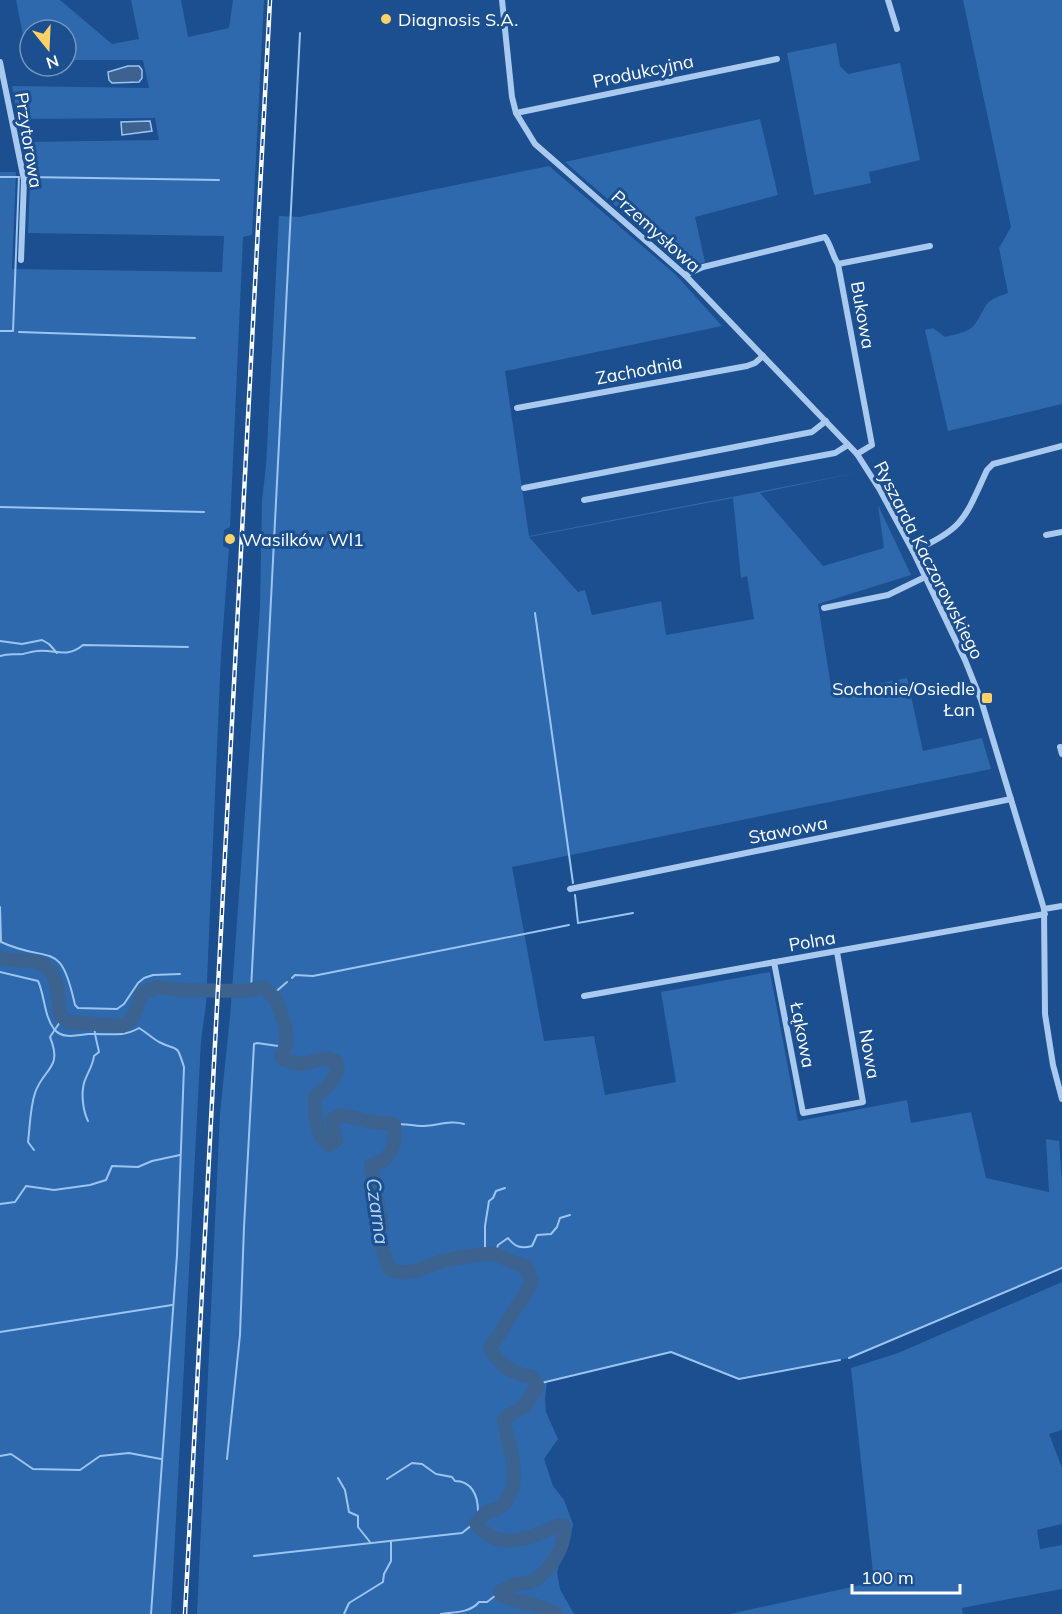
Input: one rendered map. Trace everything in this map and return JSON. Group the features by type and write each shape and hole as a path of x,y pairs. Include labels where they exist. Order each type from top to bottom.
{"street":[{"name":"Przemysłowa","path":"502,0 512,97 516,113 535,144 686,275 857,454"},
{"path":"888,0 897,28"},
{"name":"Produkcyjna","path":"516,113 777,59"},
{"name":"Przytorowa","path":"0,62 24,180 21,260"},
{"path":"686,275 703,267 825,237 829,242 832,256 838,264"},
{"name":"Bukowa","path":"857,454 872,445 838,264 930,246"},
{"name":"Zachodnia","path":"517,408 747,366 763,356"},
{"path":"524,488 812,432 826,421"},
{"path":"584,500 835,453 848,445"},
{"path":"913,551 937,541 960,523 987,470 993,464 1062,446"},
{"name":"Ryszarda Kaczorowskiego","path":"857,454 880,490 913,551 965,660 981,700 1045,912 1044,1014 1062,1099"},
{"path":"1046,535 1062,532"},
{"path":"824,608 888,595 925,577"},
{"name":"Stawowa","path":"570,889 1011,799"},
{"name":"Polna","path":"584,996 837,952 1045,912 1062,906"},
{"name":"Nowa","path":"803,1113 863,1102 837,952"},
{"name":"Łąkowa","path":"774,963 803,1113"}],"shaded area":[{"path":"16,0 60,0 112,44 139,39 131,0 181,0 188,37 229,28 233,0 264,0 252,235 243,237 230,527 224,530 223,546 229,549 221,655 206,1004 201,1041 171,1614 0,1614 0,172 16,172 12,269 222,272 224,236 28,233 30,182 23,142 159,140 155,118 18,119 12,86 149,88 143,60 78,60 78,18 20,18"},
{"path":"963,0 1062,0 1062,404 948,431 925,330 933,328 945,337 966,331 975,324 989,302 1008,293 999,248 1011,227"},
{"path":"836,43 840,66 848,74 900,63 920,160 869,172 871,183 814,195 787,53"},
{"path":"128,66 139,66 142,70 142,78 139,82 112,83 109,80 108,72"},
{"path":"760,119 778,195 695,217 705,262 688,269 565,162"},
{"path":"150,121 152,131 122,135 121,122"},
{"path":"549,166 676,275 722,326 505,371 529,536 861,472 760,493 823,566 884,548 878,505 911,575 818,604 832,693 907,678 923,751 982,738 991,769 512,867 544,1041 594,1036 605,1095 676,1082 661,992 770,972 798,1121 907,1100 911,1123 971,1112 986,1178 1049,1192 1046,1139 1059,1141 1062,1182 1062,1268 849,1358 739,1379 671,1352 547,1382 546,1412 558,1439 544,1459 553,1486 564,1500 573,1524 571,1536 562,1554 557,1573 560,1589 574,1614 197,1614 220,1113 230,1017 260,607 262,500 266,466 279,216 299,217","holes":["733,498 741,578 747,576 754,619 666,635 661,601 592,615 585,590 578,592 529,537"]},
{"path":"1062,1282 1062,1430 1049,1434 1062,1468 1062,1524 1037,1530 1040,1549 1062,1545 1062,1589 962,1608 963,1614 730,1614 874,1582 851,1368 898,1353"}],"waterway":[{"path":"251,990 300,33"},
{"path":"0,177 18,177"},
{"path":"13,331 19,177"},
{"path":"27,177 219,180"},
{"path":"0,331 12,331"},
{"path":"19,332 195,338"},
{"path":"0,507 204,512"},
{"path":"535,613 573,883"},
{"path":"0,641 22,644 42,640 57,653"},
{"path":"0,656 37,651 66,653 83,645 188,647"},
{"path":"575,895 578,923"},
{"path":"0,907 1,942 58,961 70,984 75,1005 78,1008 117,1009 124,1004 144,978 153,975 180,974"},
{"path":"578,923 633,913"},
{"path":"292,978 295,975 313,976 569,925"},
{"name":"Czarna","path":"0,958 33,961 42,963 48,968 56,982 60,1015 68,1022 122,1026 133,1017 142,994 156,987 179,990 245,991 263,987 276,999 285,1026 287,1043 281,1056 284,1060 301,1064 327,1058 337,1062 334,1078 315,1097 317,1124 325,1142 330,1145 336,1141 332,1120 340,1115 394,1125 395,1139 388,1156 371,1165 382,1226 378,1235 389,1268 410,1272 443,1261 491,1254 526,1266 532,1283 490,1348 507,1368 531,1376 537,1387 525,1406 506,1417 504,1421 514,1465 513,1486 509,1496 502,1506 485,1513 476,1523 484,1532 494,1538 504,1540 526,1538 558,1525 564,1526 562,1542 550,1566 531,1582 513,1585 500,1592 503,1596 557,1614"},
{"path":"0,972 38,981 51,1024 62,1035 121,1034 139,1028 159,1042 176,1049 184,1067 177,1255 151,1614"},
{"path":"272,995 287,982"},
{"path":"34,1150 28,1142 33,1099 39,1084 53,1062 50,1037 62,1019"},
{"path":"88,1121 83,1092 94,1056 99,1052 94,1023"},
{"path":"227,1459 240,1335 254,1044 285,1047"},
{"path":"394,1125 424,1126 454,1122 464,1124"},
{"path":"0,1204 15,1202 26,1186 54,1190 90,1185 106,1180 112,1166 138,1167 152,1161 180,1155"},
{"path":"485,1255 485,1226 489,1201 496,1191 505,1188"},
{"path":"495,1254 498,1245 508,1238 518,1247 532,1246 537,1235 551,1234 560,1218 570,1215"},
{"path":"849,1358 1062,1268"},
{"path":"0,1332 172,1305"},
{"path":"537,1384 671,1352 739,1379 840,1360"},
{"path":"0,1456 11,1454 33,1469 80,1470 100,1456 129,1453 161,1459"},
{"path":"387,1479 412,1463 422,1464 436,1474 452,1477 455,1481 470,1487 477,1500 478,1511 484,1514"},
{"path":"338,1478 345,1490 349,1512 358,1516 358,1527 370,1542"},
{"path":"254,1556 462,1533 477,1521"},
{"path":"344,1614 349,1603 383,1582 384,1574 391,1561 391,1541"},
{"path":"441,1614 466,1610 479,1602 487,1602 500,1592"}],"railway":[{"path":"185,1614 270,0"}],"place":[{"name":"Diagnosis S.A.","path":"386,19"},
{"name":"Wasilków Wl1","path":"230,539"},
{"name":"Sochonie/Osiedle Łan","path":"987,698"}]}
